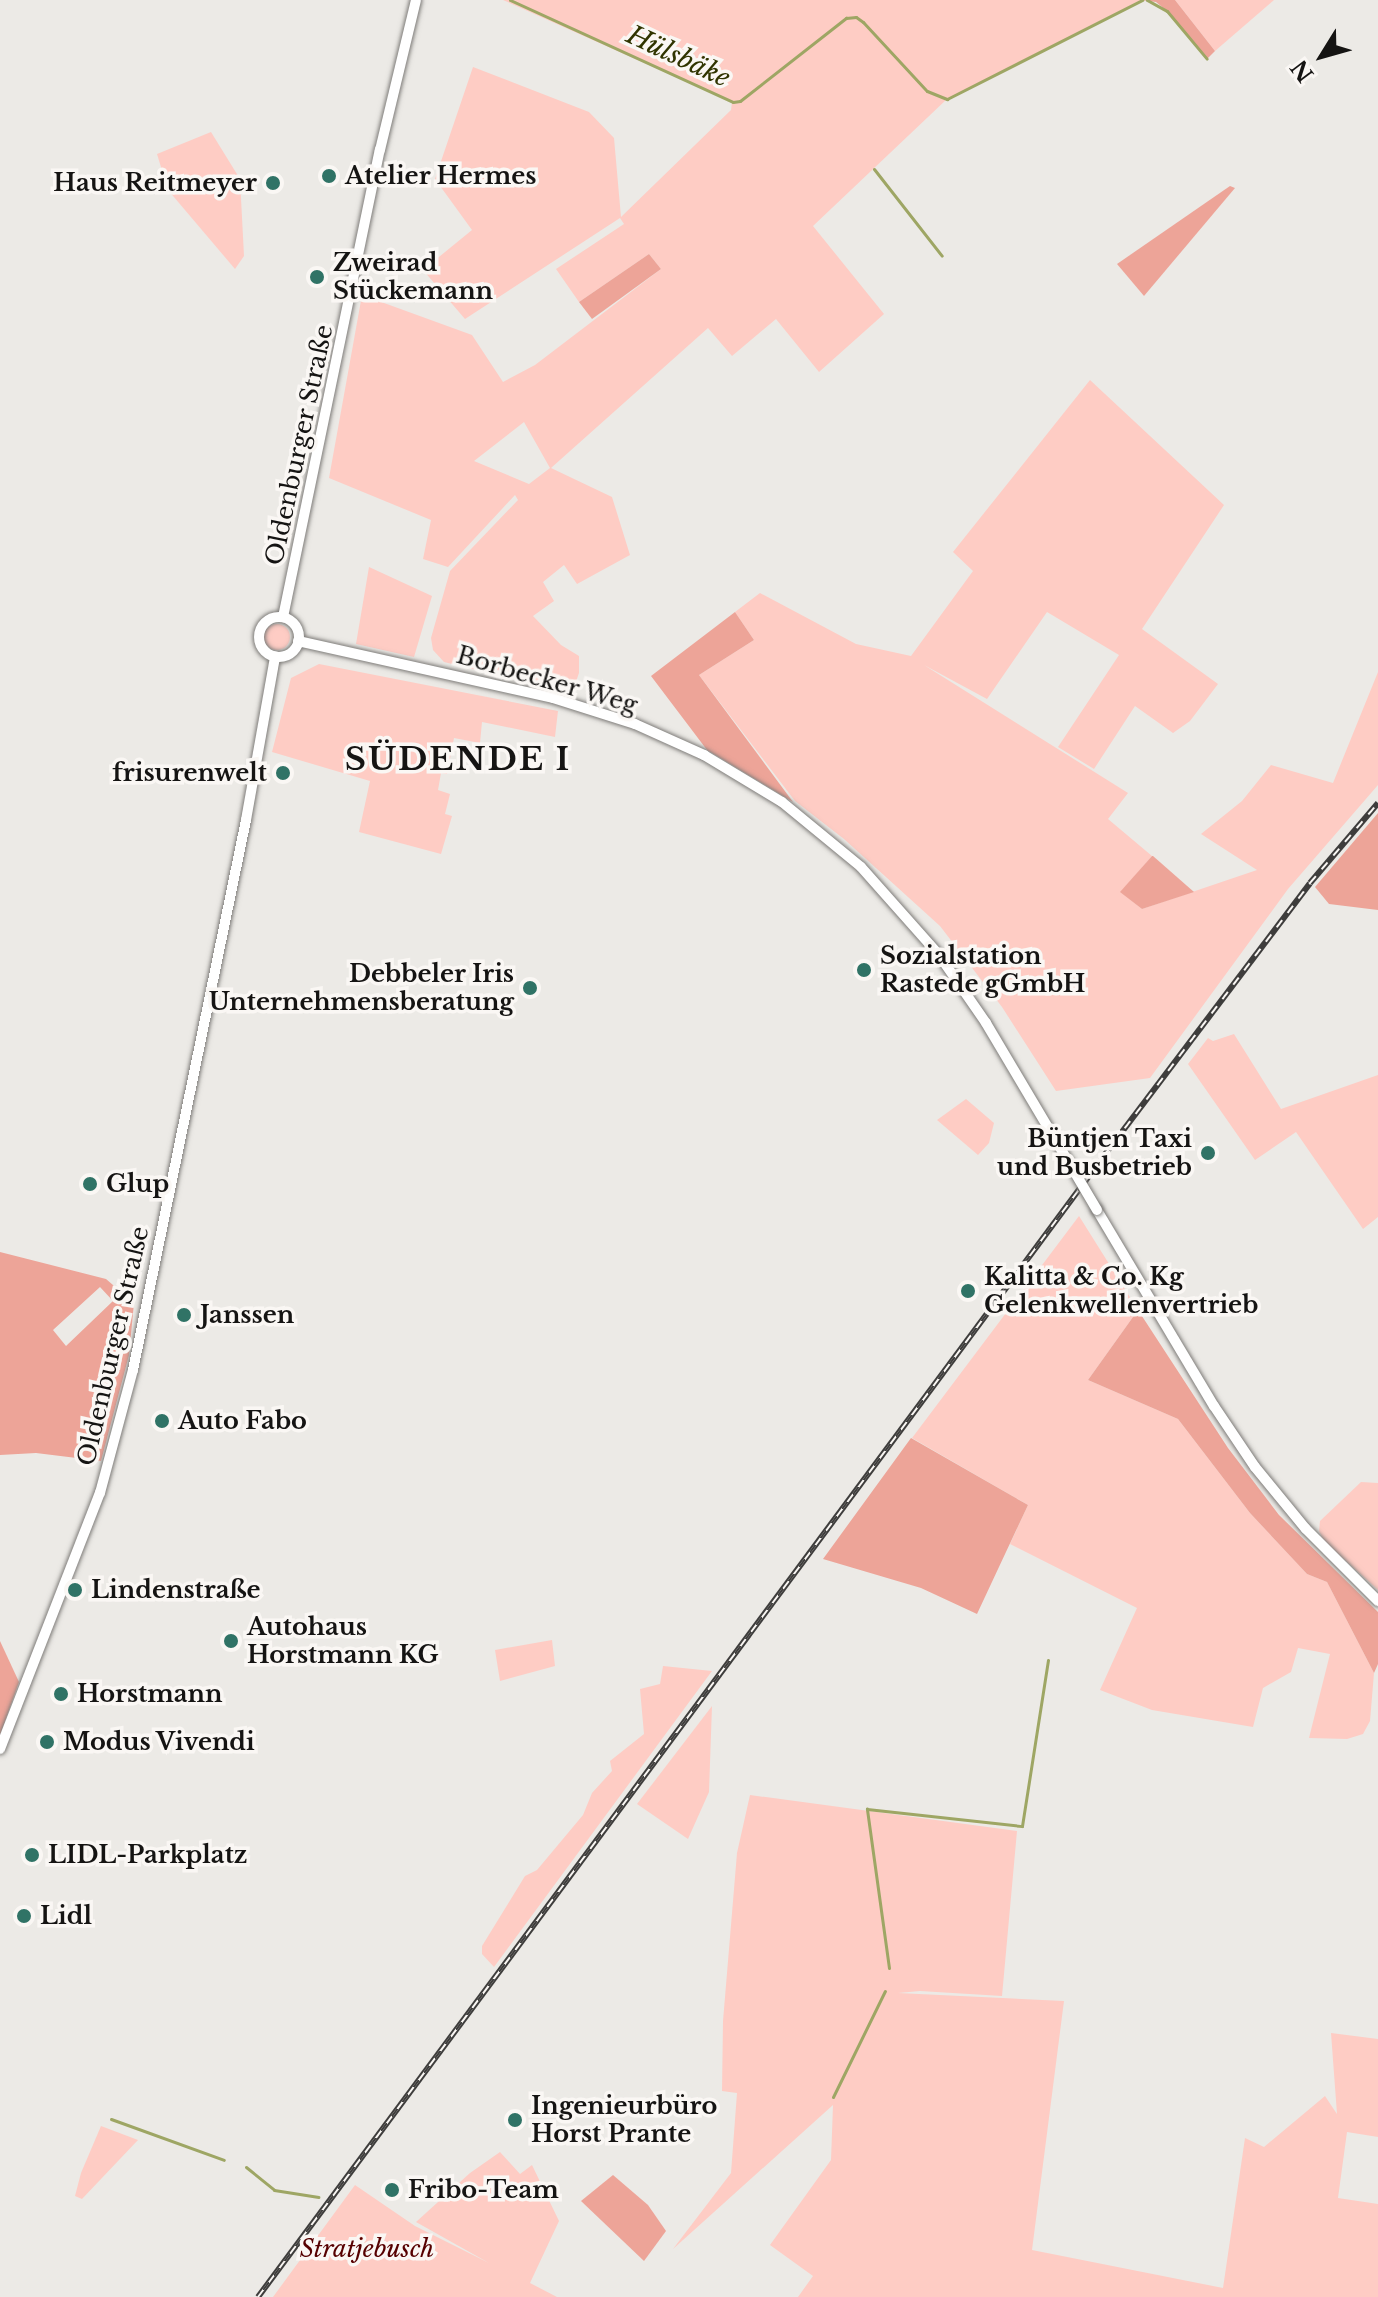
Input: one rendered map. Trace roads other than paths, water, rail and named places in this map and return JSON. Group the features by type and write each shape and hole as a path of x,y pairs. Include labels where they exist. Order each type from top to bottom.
{"street":[{"name":"Oldenburger Straße","path":"283,617 380,150 416,0"},
{"path":"283,617 296,627 298,641 292,652 275,657 260,644 259,631 267,620 283,617"},
{"name":"Borbecker Weg","path":"298,641 577,705 676,742 742,777 809,822 861,867 913,923 978,1011 1240,1447 1306,1529 1378,1601"},
{"name":"Oldenburger Straße","path":"0,1749 100,1493 133,1370 246,820 275,657"}],"waterway":[{"name":"Hülsbäke","path":"510,0 733,102 740,101 846,18 856,17 863,22 927,91 947,99 1142,0"},
{"name":"Hülsbäke","path":"1147,0 1167,11 1207,59"},
{"path":"874,169 942,256"},
{"path":"889,1968 867,1809 1022,1826 1048,1660"},
{"path":"833,2097 885,1991"},
{"path":"111,2119 224,2160"},
{"path":"246,2167 274,2190 318,2197"}],"railway":[{"path":"258,2297 1103,1157 1310,883 1378,803"}],"place":[{"name":"Atelier Hermes","path":"329,176"},
{"name":"Haus Reitmeyer","path":"273,183"},
{"name":"Zweirad Stückemann","path":"317,277"},
{"name":"frisurenwelt","path":"283,773"},
{"name":"Sozialstation Rastede gGmbH","path":"864,970"},
{"name":"Debbeler Iris Unternehmensberatung","path":"530,988"},
{"name":"Büntjen Taxi und Busbetrieb","path":"1208,1153"},
{"name":"Glup","path":"90,1184"},
{"name":"Kalitta & Co. Kg Gelenkwellenvertrieb","path":"968,1291"},
{"name":"Janssen","path":"184,1315"},
{"name":"Auto Fabo","path":"162,1421"},
{"name":"Lindenstraße","path":"75,1590"},
{"name":"Autohaus Horstmann KG","path":"231,1641"},
{"name":"Horstmann","path":"61,1694"},
{"name":"Modus Vivendi","path":"47,1742"},
{"name":"LIDL-Parkplatz","path":"32,1855"},
{"name":"Lidl","path":"24,1916"},
{"name":"Ingenieurbüro Horst Prante","path":"515,2120"},
{"name":"Fribo-Team","path":"392,2190"}],"district":[{"name":"SÜDENDE I","path":"458,759"}],"park label":[{"name":"Stratjebusch","path":"367,2249"}]}
